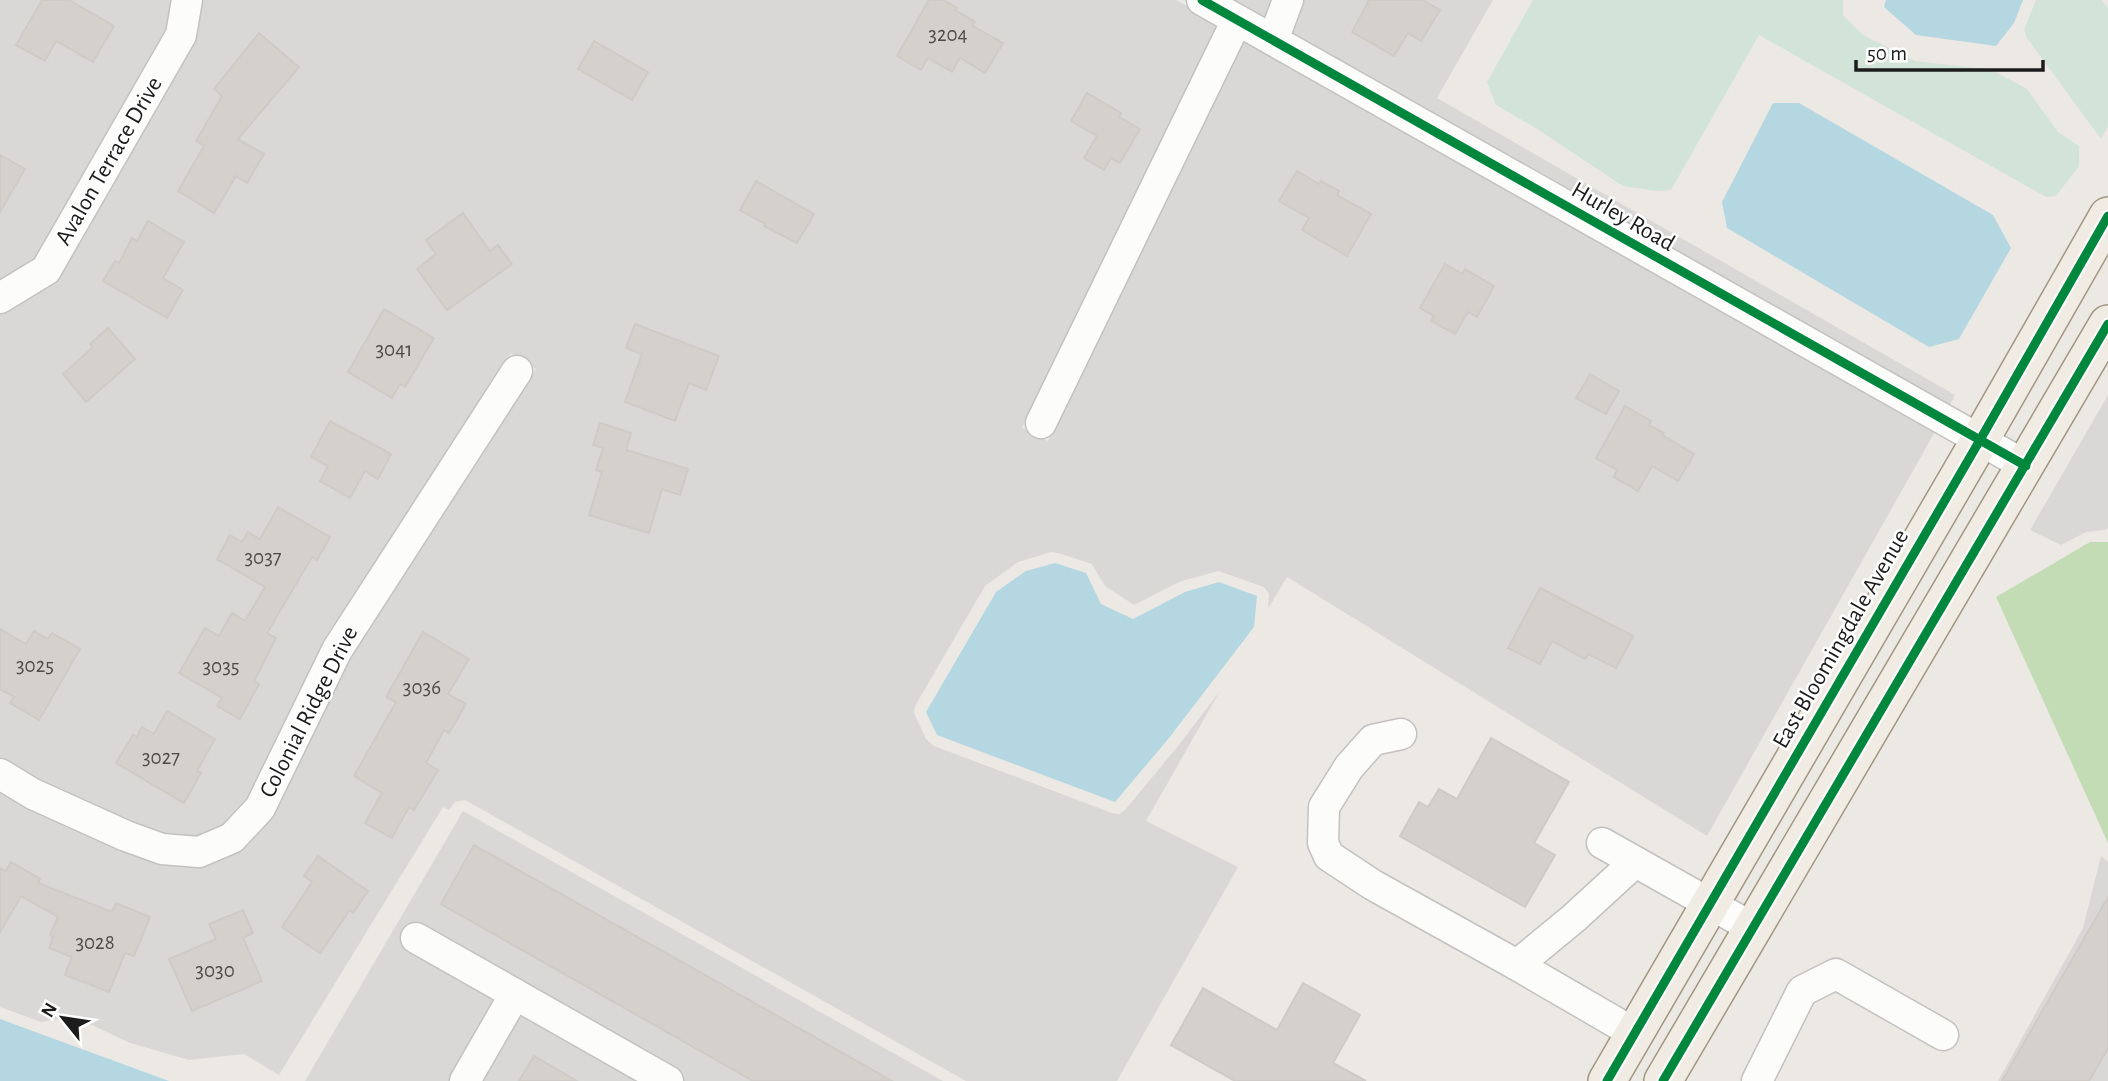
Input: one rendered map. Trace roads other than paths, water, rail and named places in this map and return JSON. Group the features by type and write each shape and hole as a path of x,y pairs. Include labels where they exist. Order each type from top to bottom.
{"main road":[{"name":"East Bloomingdale Avenue","path":"1607,1081 2108,216"},
{"path":"1663,1081 2108,324"}],"street":[{"name":"Avalon Terrace Drive","path":"0,298 46,271 181,35 187,0"},
{"name":"Hurley Road","path":"1202,0 2026,466"},
{"path":"1272,40 1288,0"},
{"path":"1041,423 1237,20"},
{"name":"Colonial Ridge Drive","path":"0,774 33,794 125,836 162,849 198,852 232,838 260,808 337,650 517,371"},
{"path":"1401,734 1373,740 1349,767 1324,807 1323,843 1329,856 1373,885 1634,1033"},
{"path":"1602,843 1753,928"},
{"path":"1517,965 1635,862"},
{"path":"416,937 668,1081"},
{"path":"1757,1081 1802,991 1836,974 1943,1035"},
{"path":"465,1081 515,994"}],"water":[{"path":"1886,0 2023,0 2014,23 1996,46 1916,35 1884,7"},
{"path":"1773,103 1799,103 1993,215 2011,248 1959,339 1929,347 1727,228 1722,202"},
{"path":"1055,563 1086,573 1101,604 1133,619 1185,592 1219,582 1257,596 1254,627 1169,738 1115,802 937,735 926,712 996,592 1026,571"},
{"path":"0,1019 169,1081 0,1081"}]}
